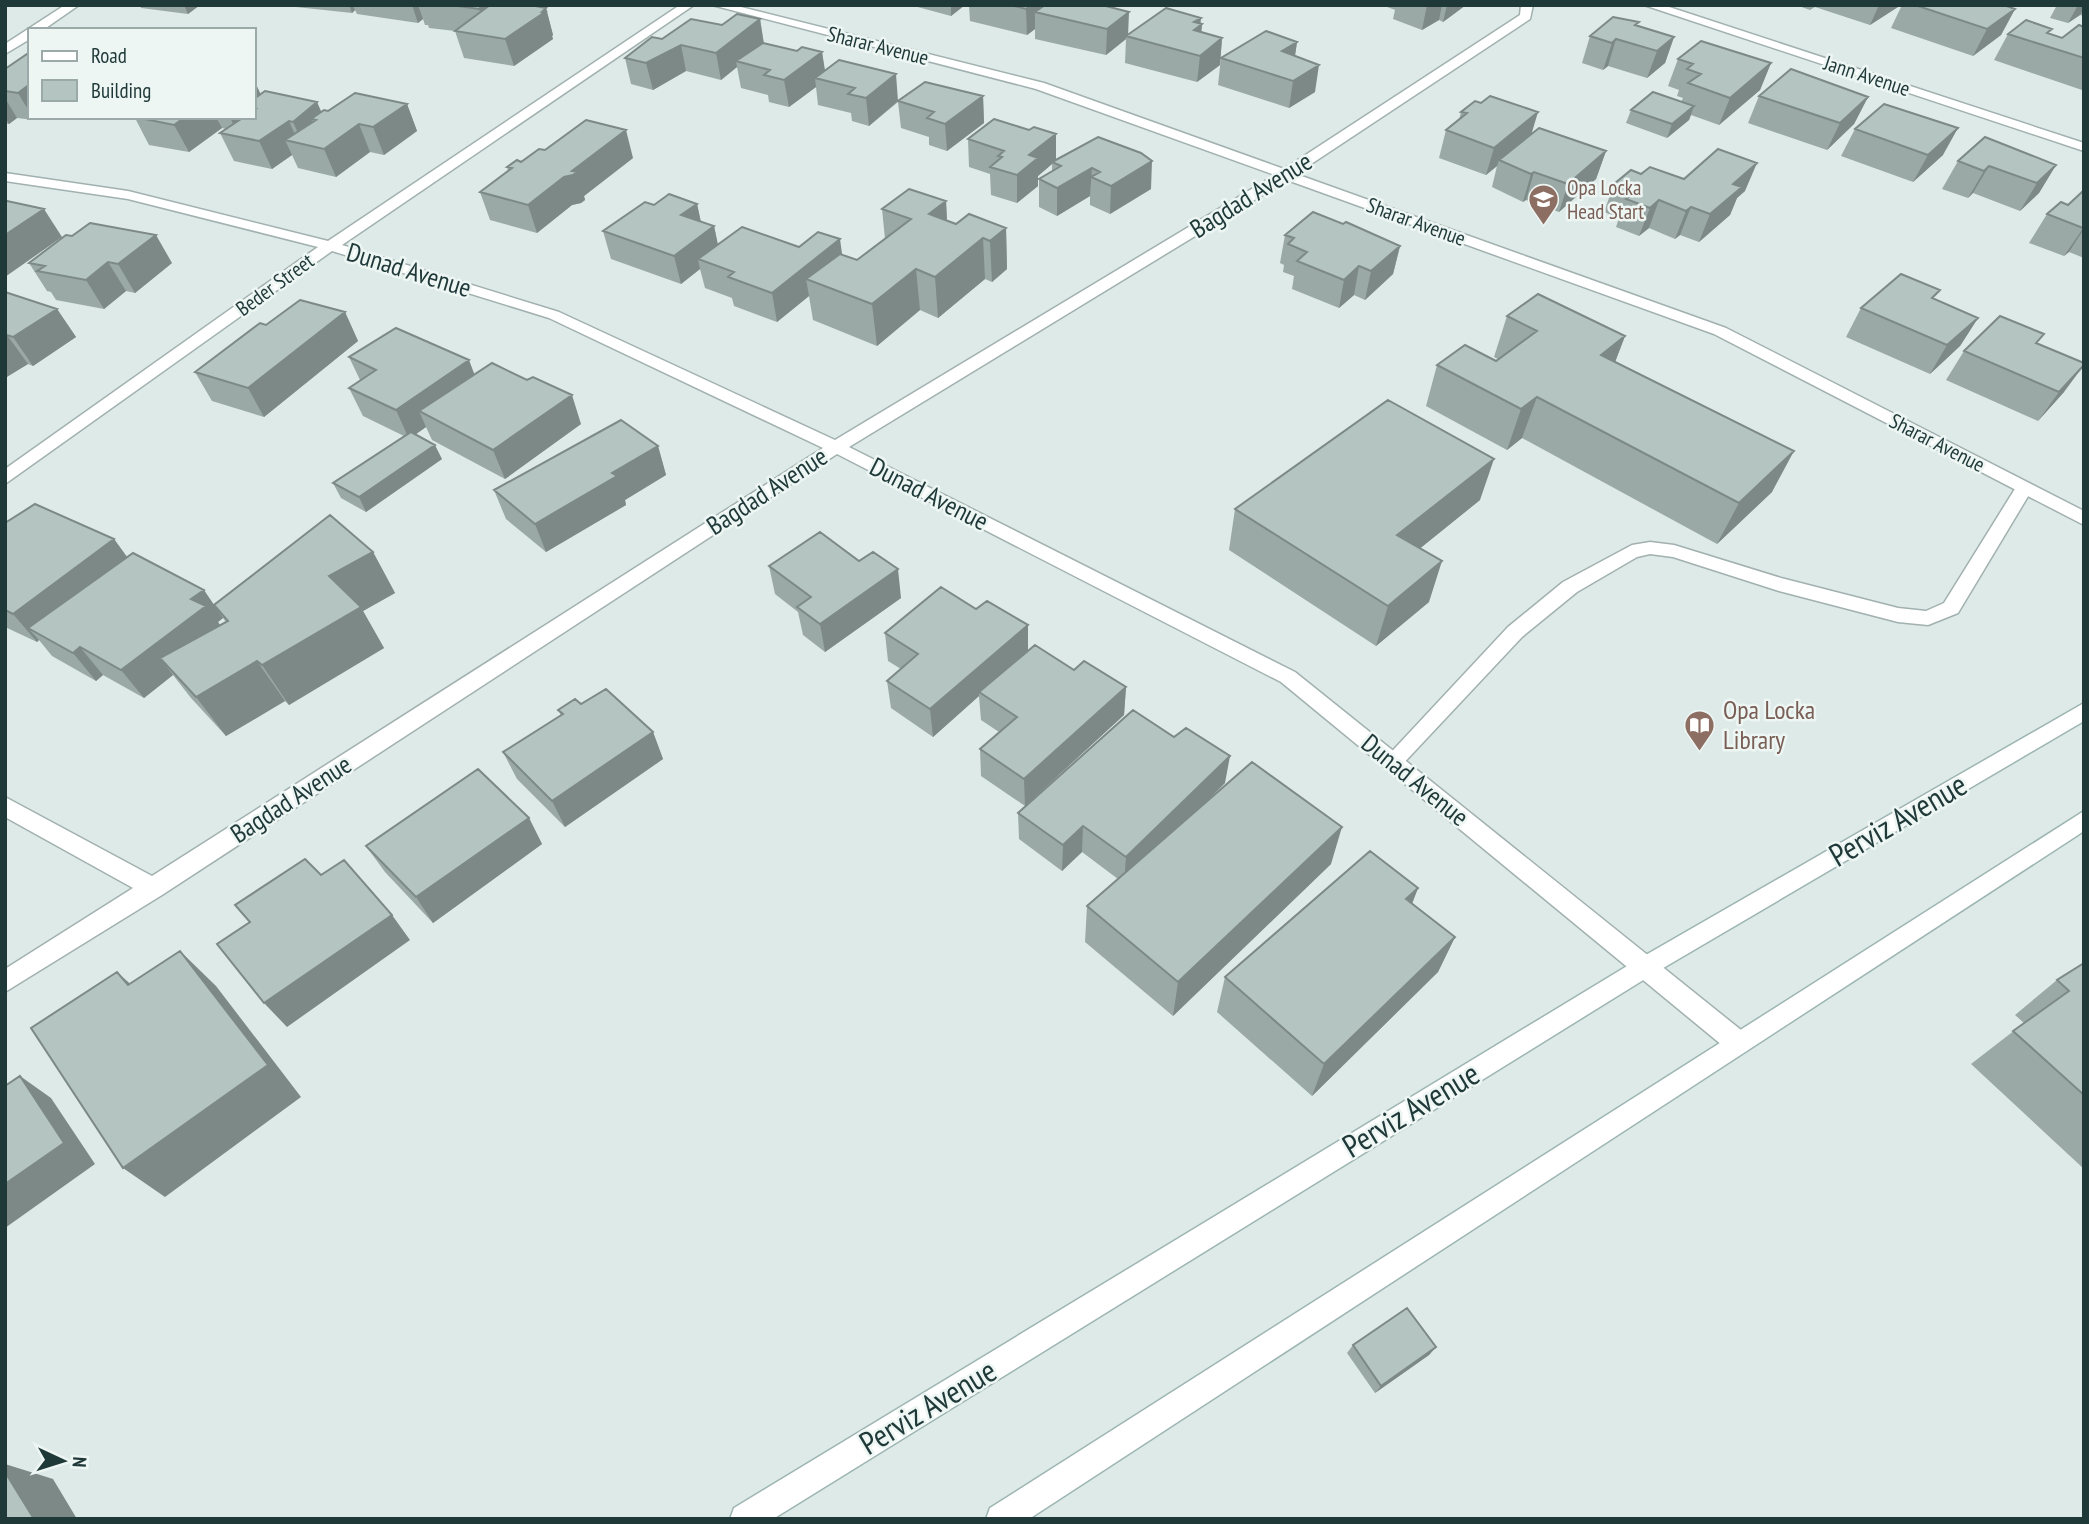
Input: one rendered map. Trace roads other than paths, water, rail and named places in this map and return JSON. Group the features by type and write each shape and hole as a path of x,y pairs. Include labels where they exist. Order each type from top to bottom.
{"street":[{"path":"39,28 73,5"},
{"name":"Beder Street","path":"5,478 330,246 688,5"},
{"name":"Sharar Avenue","path":"718,5 1040,86 1720,331 2084,519"},
{"name":"Bagdad Avenue","path":"5,982 836,447 1285,176 1525,16 1527,5"},
{"name":"Jann Avenue","path":"1650,5 2084,147"},
{"path":"5,50 28,34"},
{"name":"Dunad Avenue","path":"5,177 128,195 330,246 554,315 836,447 1288,677 1737,1042"},
{"path":"1392,762 1515,632 1570,587 1632,551 1650,548 1674,551 1779,584 1898,615 1928,618 1951,608 2024,488"},
{"name":"Perviz Avenue","path":"751,1517 1644,968 2084,711"},
{"path":"5,806 154,888"},
{"path":"1001,1519 2084,820"}],"place":[{"name":"Opa Locka Head Start","path":"1544,227"},
{"name":"Opa Locka Library","path":"1700,752"}]}
